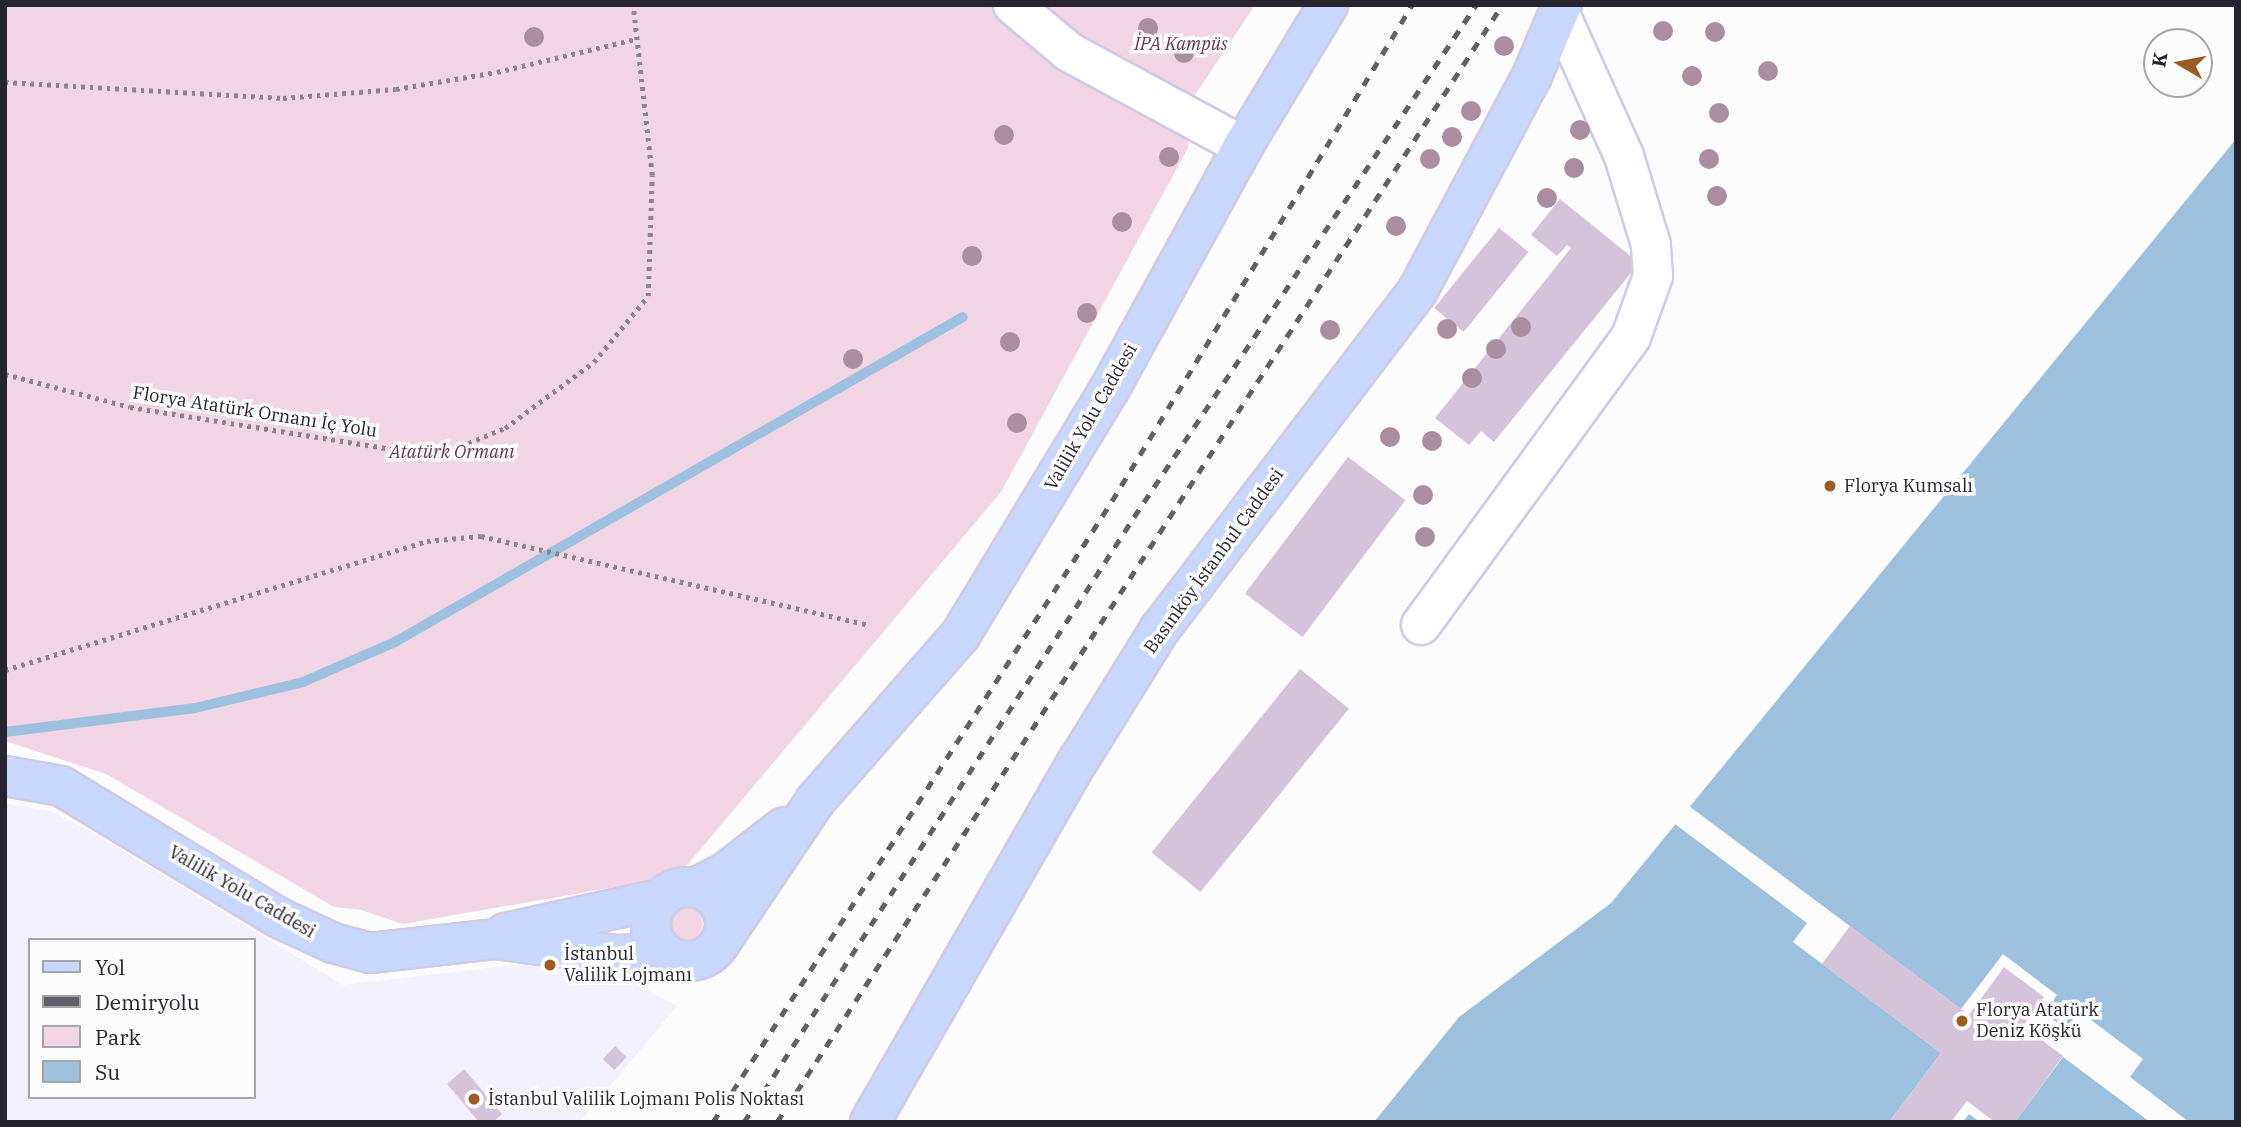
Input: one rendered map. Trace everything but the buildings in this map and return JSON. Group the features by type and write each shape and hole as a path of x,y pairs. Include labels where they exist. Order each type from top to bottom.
{"main road":[{"name":"Valilik Yolu Caddesi","path":"815,800 961,634 1109,390 1243,146 1328,5"},
{"name":"Basınköy İstanbul Caddesi","path":"870,1122 1078,761 1160,629 1418,290 1532,76 1561,9"},
{"name":"Valilik Yolu Caddesi","path":"5,776 61,786 277,917 333,943 370,953 494,939"},
{"path":"494,939 517,927 678,893 756,851 815,800"},
{"path":"678,893 651,921 656,944 675,959 698,960 720,941 815,800"},
{"path":"678,893 715,898 724,919 720,941"},
{"path":"494,939 618,955 665,953"}],"lane":[{"path":"1013,5 1069,52 1243,146"},
{"path":"1421,625 1631,337 1653,276 1651,245 1624,156 1561,9"}],"path":[{"name":"Florya Atatürk Ornanı İç Yolu","path":"5,374 130,407 437,456 505,428 594,362 648,296 652,175 633,5"},
{"path":"5,82 283,98 396,89 497,72 636,39"},
{"path":"5,670 427,541 481,536 537,545 870,625"}],"shaded area":[{"name":"İstanbul Valilik Lojmanı","path":"5,804 51,811 94,833 343,985 567,959 594,962 677,1006 580,1122 5,1122"}],"green space":[{"name":"Atatürk Ormanı","path":"5,5 1255,5 1195,95 1188,148 1001,492 678,876 403,924 361,910 334,907 106,774 5,741"},
{"path":"684,905 697,911 703,924 697,937 684,943 671,937 665,924 671,911"}],"water":[{"path":"2236,139 2236,1122 1374,1122 1459,1017 1611,903"}],"pier":[{"name":"Florya Atatürk Deniz Köşkü","path":"1689,806 1961,1009 2003,954 2057,995 2044,1013 2066,1029 2079,1011 2143,1059 2130,1077 2189,1122 2150,1122 2063,1057 2015,1122 1980,1122 1969,1114 1963,1122 1889,1122 1941,1053 1793,942 1807,923 1675,824"}],"waterway":[{"path":"5,732 195,708 303,682 395,642 963,317"}],"railway":[{"path":"713,1122 1112,501 1412,5"},
{"path":"744,1122 1134,517 1476,5"},
{"path":"777,1122 1502,5"}],"place":[{"name":"Florya Kumsalı","path":"1830,486"},
{"name":"İstanbul Valilik Lojmanı","path":"550,965"},
{"name":"Florya Atatürk Deniz Köşkü","path":"1962,1021"},
{"name":"İstanbul Valilik Lojmanı Polis Noktası","path":"474,1099"}],"park label":[{"name":"İPA Kampüs","path":"1181,44"}]}
